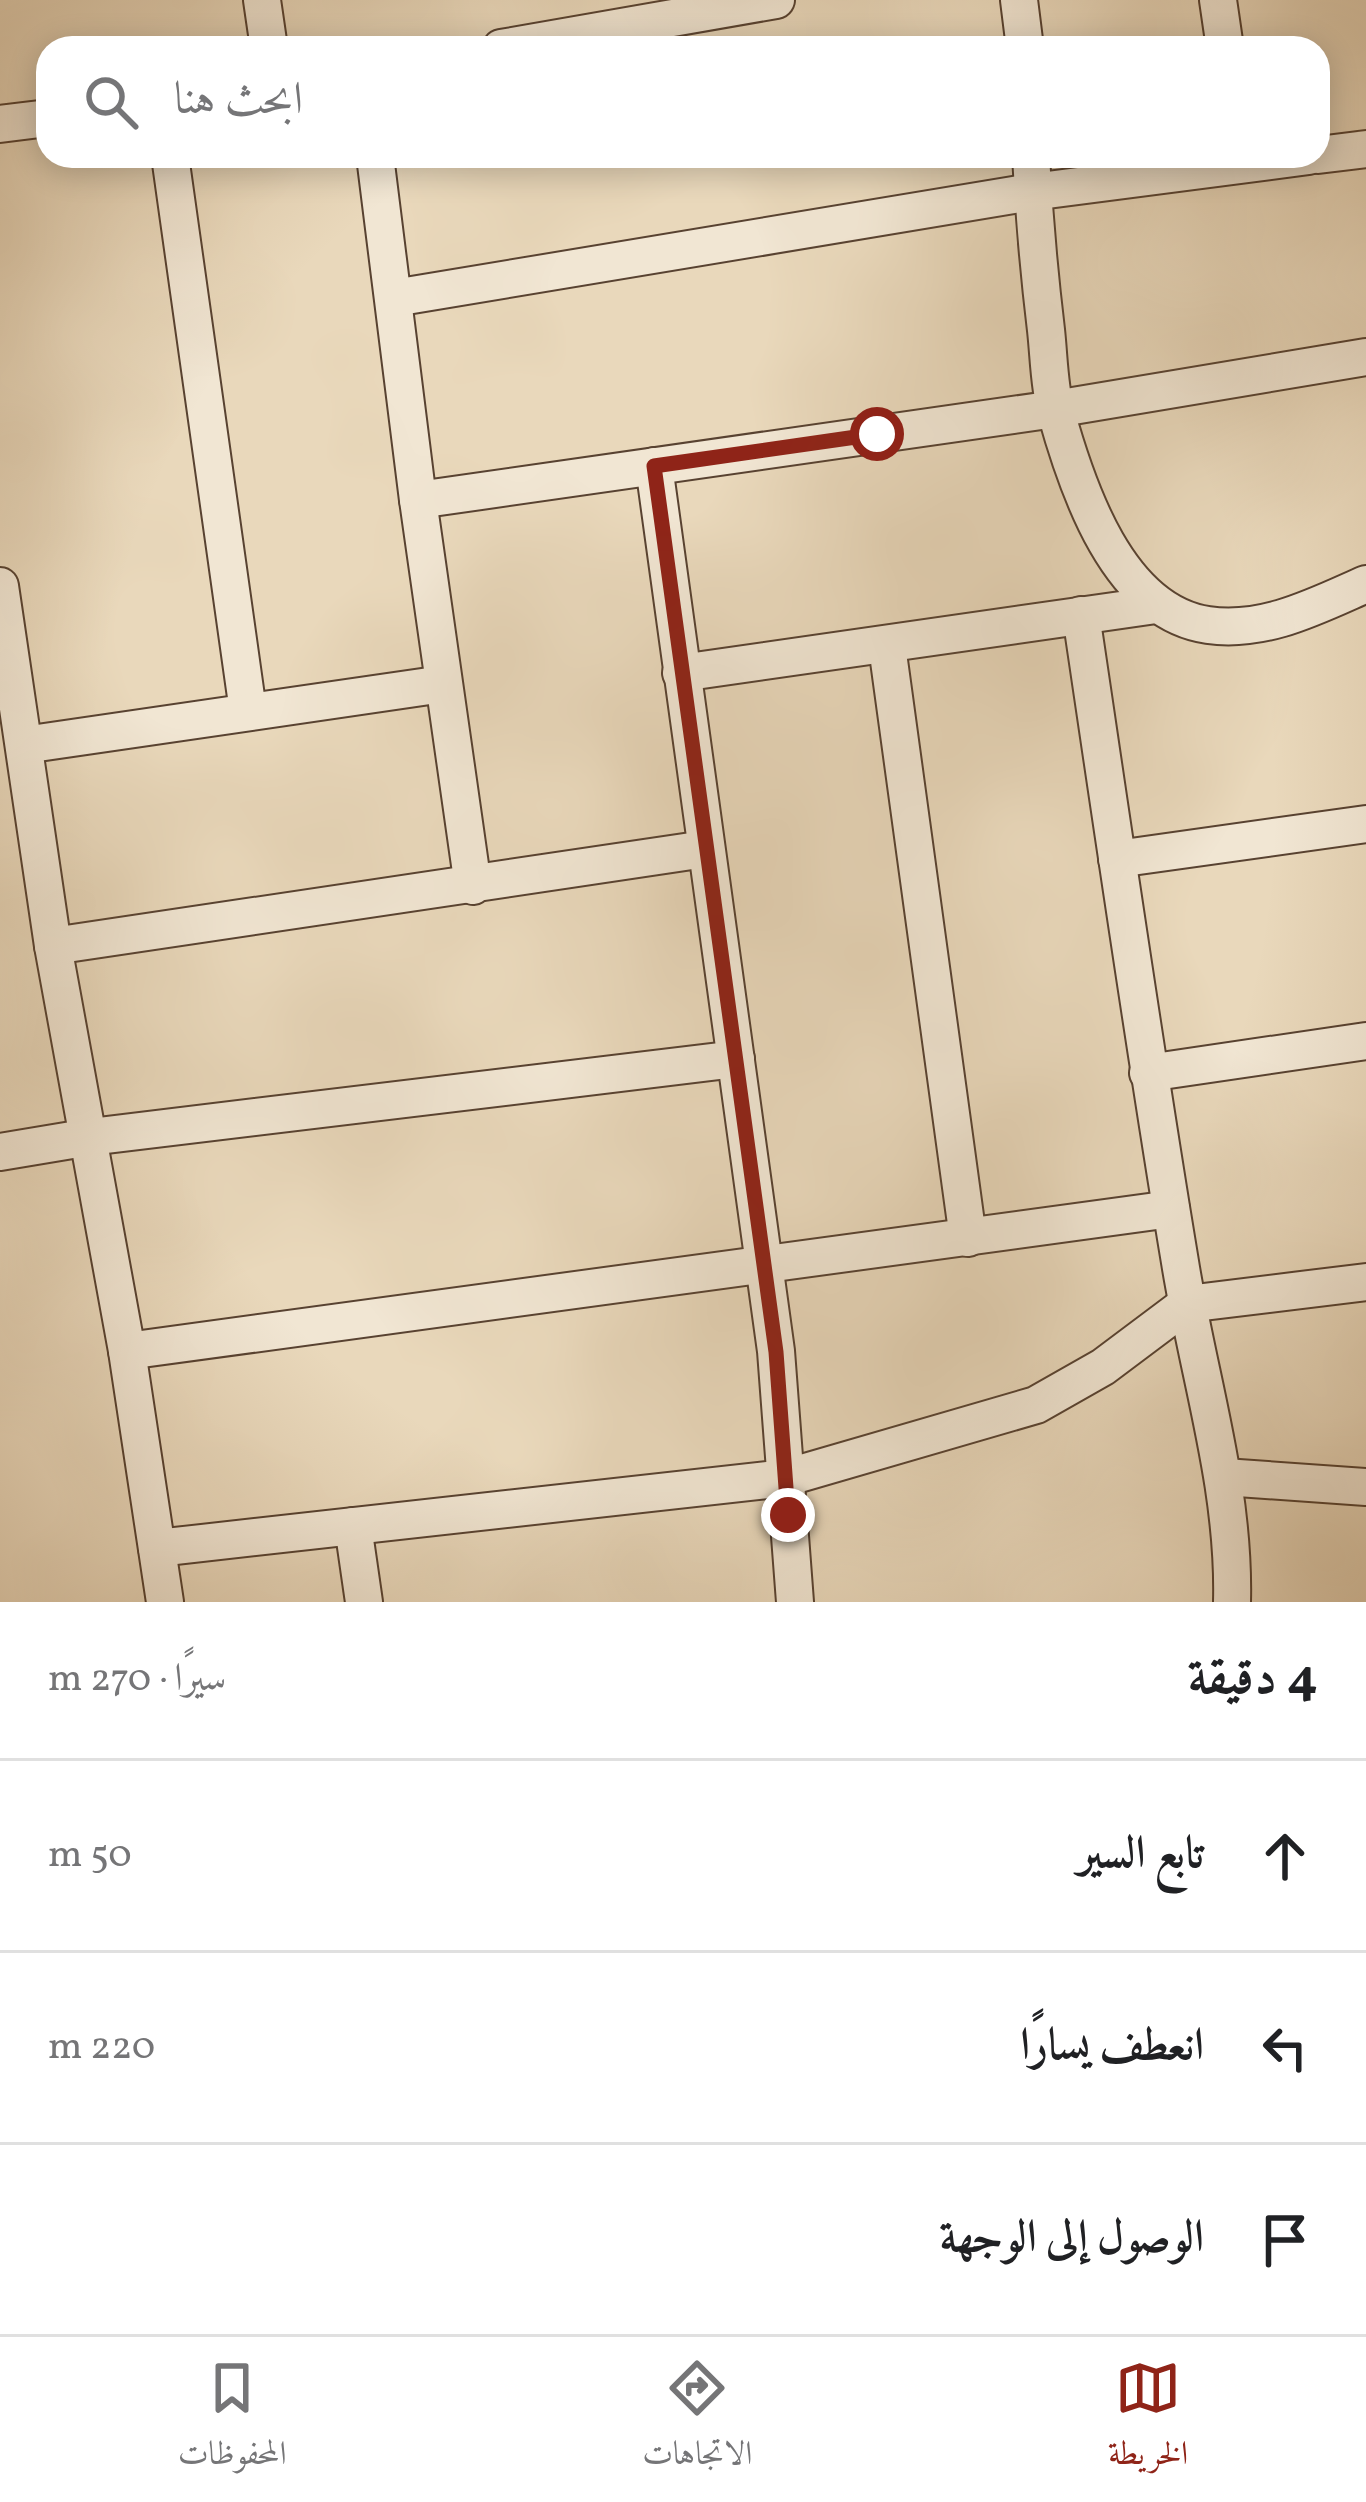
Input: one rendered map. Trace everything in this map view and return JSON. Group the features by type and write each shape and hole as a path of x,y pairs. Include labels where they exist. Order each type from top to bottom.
{"street":[{"path":"262,0 267,36"},
{"path":"570,36 776,0"},
{"path":"1019,0 1024,36"},
{"path":"1218,0 1223,36"},
{"path":"0,124 36,120"},
{"path":"1330,153 1366,148"},
{"path":"172,168 248,710"},
{"path":"377,168 473,886"},
{"path":"394,298 1032,174 1122,168"},
{"path":"1032,174 1055,409 1107,546 1156,605 1206,625 1253,625 1288,617 1366,584"},
{"path":"418,500 1055,409 1366,357"},
{"path":"654,466 776,1352 795,1602"},
{"path":"0,586 53,946 127,1351 165,1602"},
{"path":"681,674 1156,605"},
{"path":"1081,615 1148,1073 1187,1304 1224,1478 1220,1600"},
{"path":"887,646 968,1238"},
{"path":"24,745 443,684"},
{"path":"1117,860 1366,824"},
{"path":"53,946 705,849"},
{"path":"1148,1073 1366,1041"},
{"path":"0,1152 736,1059"},
{"path":"127,1351 1171,1209"},
{"path":"157,1548 784,1478 1036,1405 1103,1367 1187,1304 1366,1282"},
{"path":"1224,1478 1366,1487"},
{"path":"353,1526 364,1602"}],"route":[{"path":"788,1515 776,1352 654,466 877,434"}]}
